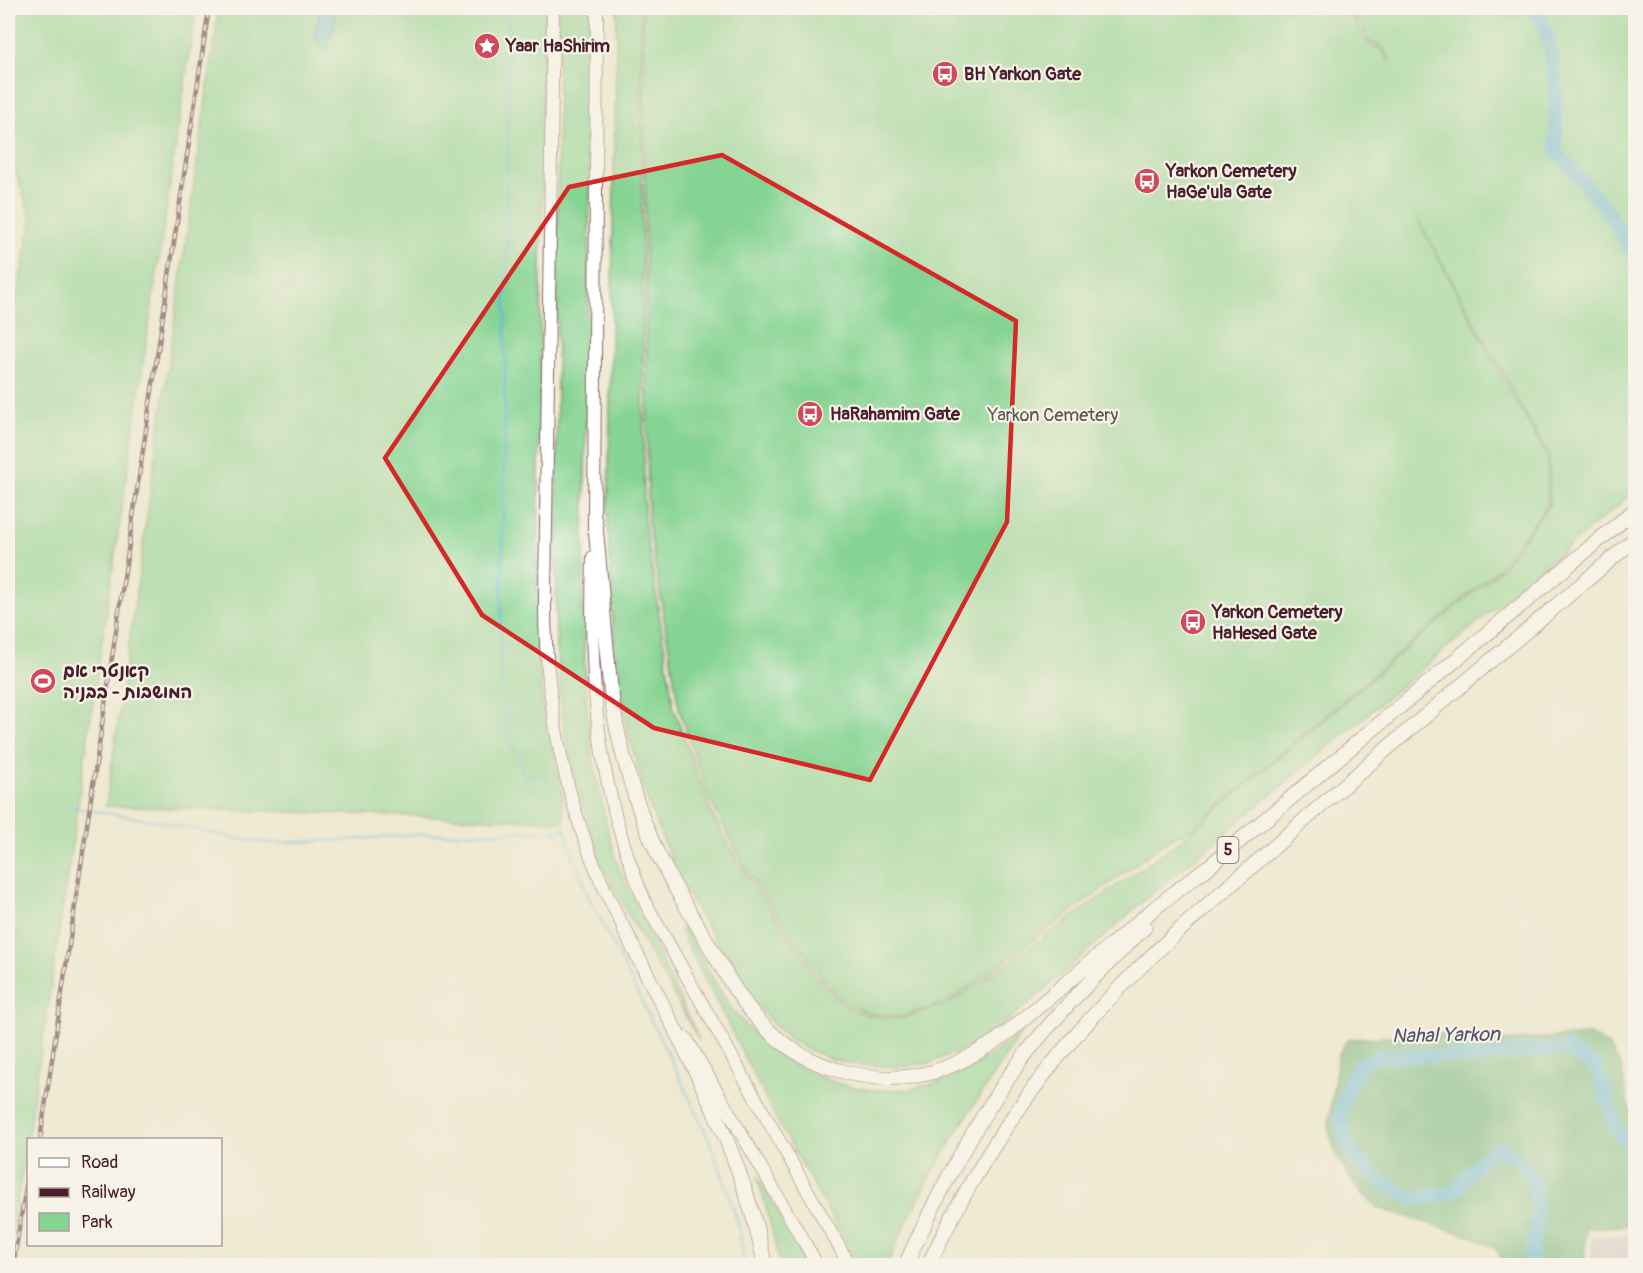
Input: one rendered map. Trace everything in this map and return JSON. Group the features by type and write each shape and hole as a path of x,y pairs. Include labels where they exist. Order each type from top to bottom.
{"highway":[{"name":"5","path":"905,1266 946,1179 972,1136 1024,1056 1083,987 1206,868 1635,509"},
{"path":"595,521 615,719 638,802 652,842 674,885 746,1004 766,1028 785,1045 806,1058 843,1072 896,1077 933,1072 961,1061 1005,1034 1206,868"},
{"name":"5","path":"928,1266 958,1207 1002,1133 1047,1070 1111,997 1168,941 1334,794 1635,538"},
{"path":"624,929 731,1147 753,1210 765,1266"}],"main road":[{"path":"553,8 545,597 547,667 556,737 578,817 603,885 624,929 818,1266"},
{"path":"597,9 593,691 608,786 628,858 646,904 850,1266"}],"highlighted area":[{"path":"722,155 1016,321 1007,522 870,780 654,728 482,615 385,458 569,187"}],"shaded area":[{"path":"1635,1234 1635,1265 1590,1265 1592,1236"}],"green space":[{"path":"8,8 196,8 8,1261 8,337 32,220 8,149"},
{"path":"219,8 321,8 314,37 321,45 326,43 334,27 336,8 397,8 403,13 413,8 547,8 543,96 537,634 542,698 562,790 564,821 106,806"},
{"path":"558,8 593,8 583,606 586,699 591,751 617,863 699,1040 600,861 572,769 565,737 556,647"},
{"name":"Yarkon Cemetery","path":"617,8 641,8 644,518 674,709 712,814 741,866 816,975 847,1008 872,1016 899,1019 949,1004 1184,838 1502,568 1549,505 1549,457 1415,214 1504,381 1548,457 1548,505 1497,570 1192,829 1173,837 950,1001 900,1017 872,1014 848,1005 818,972 745,867 710,800 679,709 648,521 643,8 1335,8 1357,22 1365,41 1382,50 1391,63 1384,49 1367,39 1361,22 1338,8 1635,8 1635,491 1141,903 1035,998 982,1041 930,1063 899,1067 853,1064 811,1051 790,1040 771,1022 746,991 679,880 647,799 627,731 614,649 608,524"},
{"path":"685,928 717,985 739,1018 779,1055 828,1080 854,1087 881,1090 908,1089 935,1083 981,1061 1022,1032 948,1146 916,1204 887,1265 859,1265 780,1126 680,930"},
{"path":"1441,1034 1482,1042 1589,1035 1609,1046 1622,1069 1627,1102 1635,1119 1635,1225 1586,1228 1584,1265 1506,1265 1495,1248 1471,1236 1377,1208 1356,1187 1336,1155 1328,1128 1338,1055 1348,1039"},
{"path":"757,1176 809,1265 779,1265"}],"water":[{"path":"321,8 336,8 334,27 325,51 314,37"}],"waterway":[{"path":"509,8 500,659 506,729 525,775 547,777"},
{"name":"Nahal Yarkon","path":"1534,8 1542,22 1552,57 1556,151 1608,212 1636,259"},
{"path":"68,807 163,822 233,838 270,843 540,831"},
{"path":"564,826 590,899 713,1148 739,1226 744,1266"},
{"path":"552,831 564,830"},
{"name":"Nahal Yarkon","path":"1529,1266 1536,1224 1536,1194 1526,1168 1500,1147 1481,1160 1454,1192 1415,1199 1386,1186 1367,1170 1348,1148 1340,1117 1347,1090 1359,1065 1381,1055 1477,1057 1566,1048 1597,1068 1619,1136 1636,1147"}],"railway":[{"path":"40,1138 209,8"},
{"path":"13,1266 27,1180"}],"place":[{"name":"Yaar HaShirim","path":"487,46"},
{"name":"BH Yarkon Gate","path":"945,74"},
{"name":"Yarkon Cemetery HaGe'ula Gate","path":"1147,181"},
{"name":"HaRahamim Gate","path":"810,414"},
{"name":"Yarkon Cemetery HaHesed Gate","path":"1193,622"},
{"name":"קאנטרי אם המושבות - בבניה","path":"43,681"}]}
